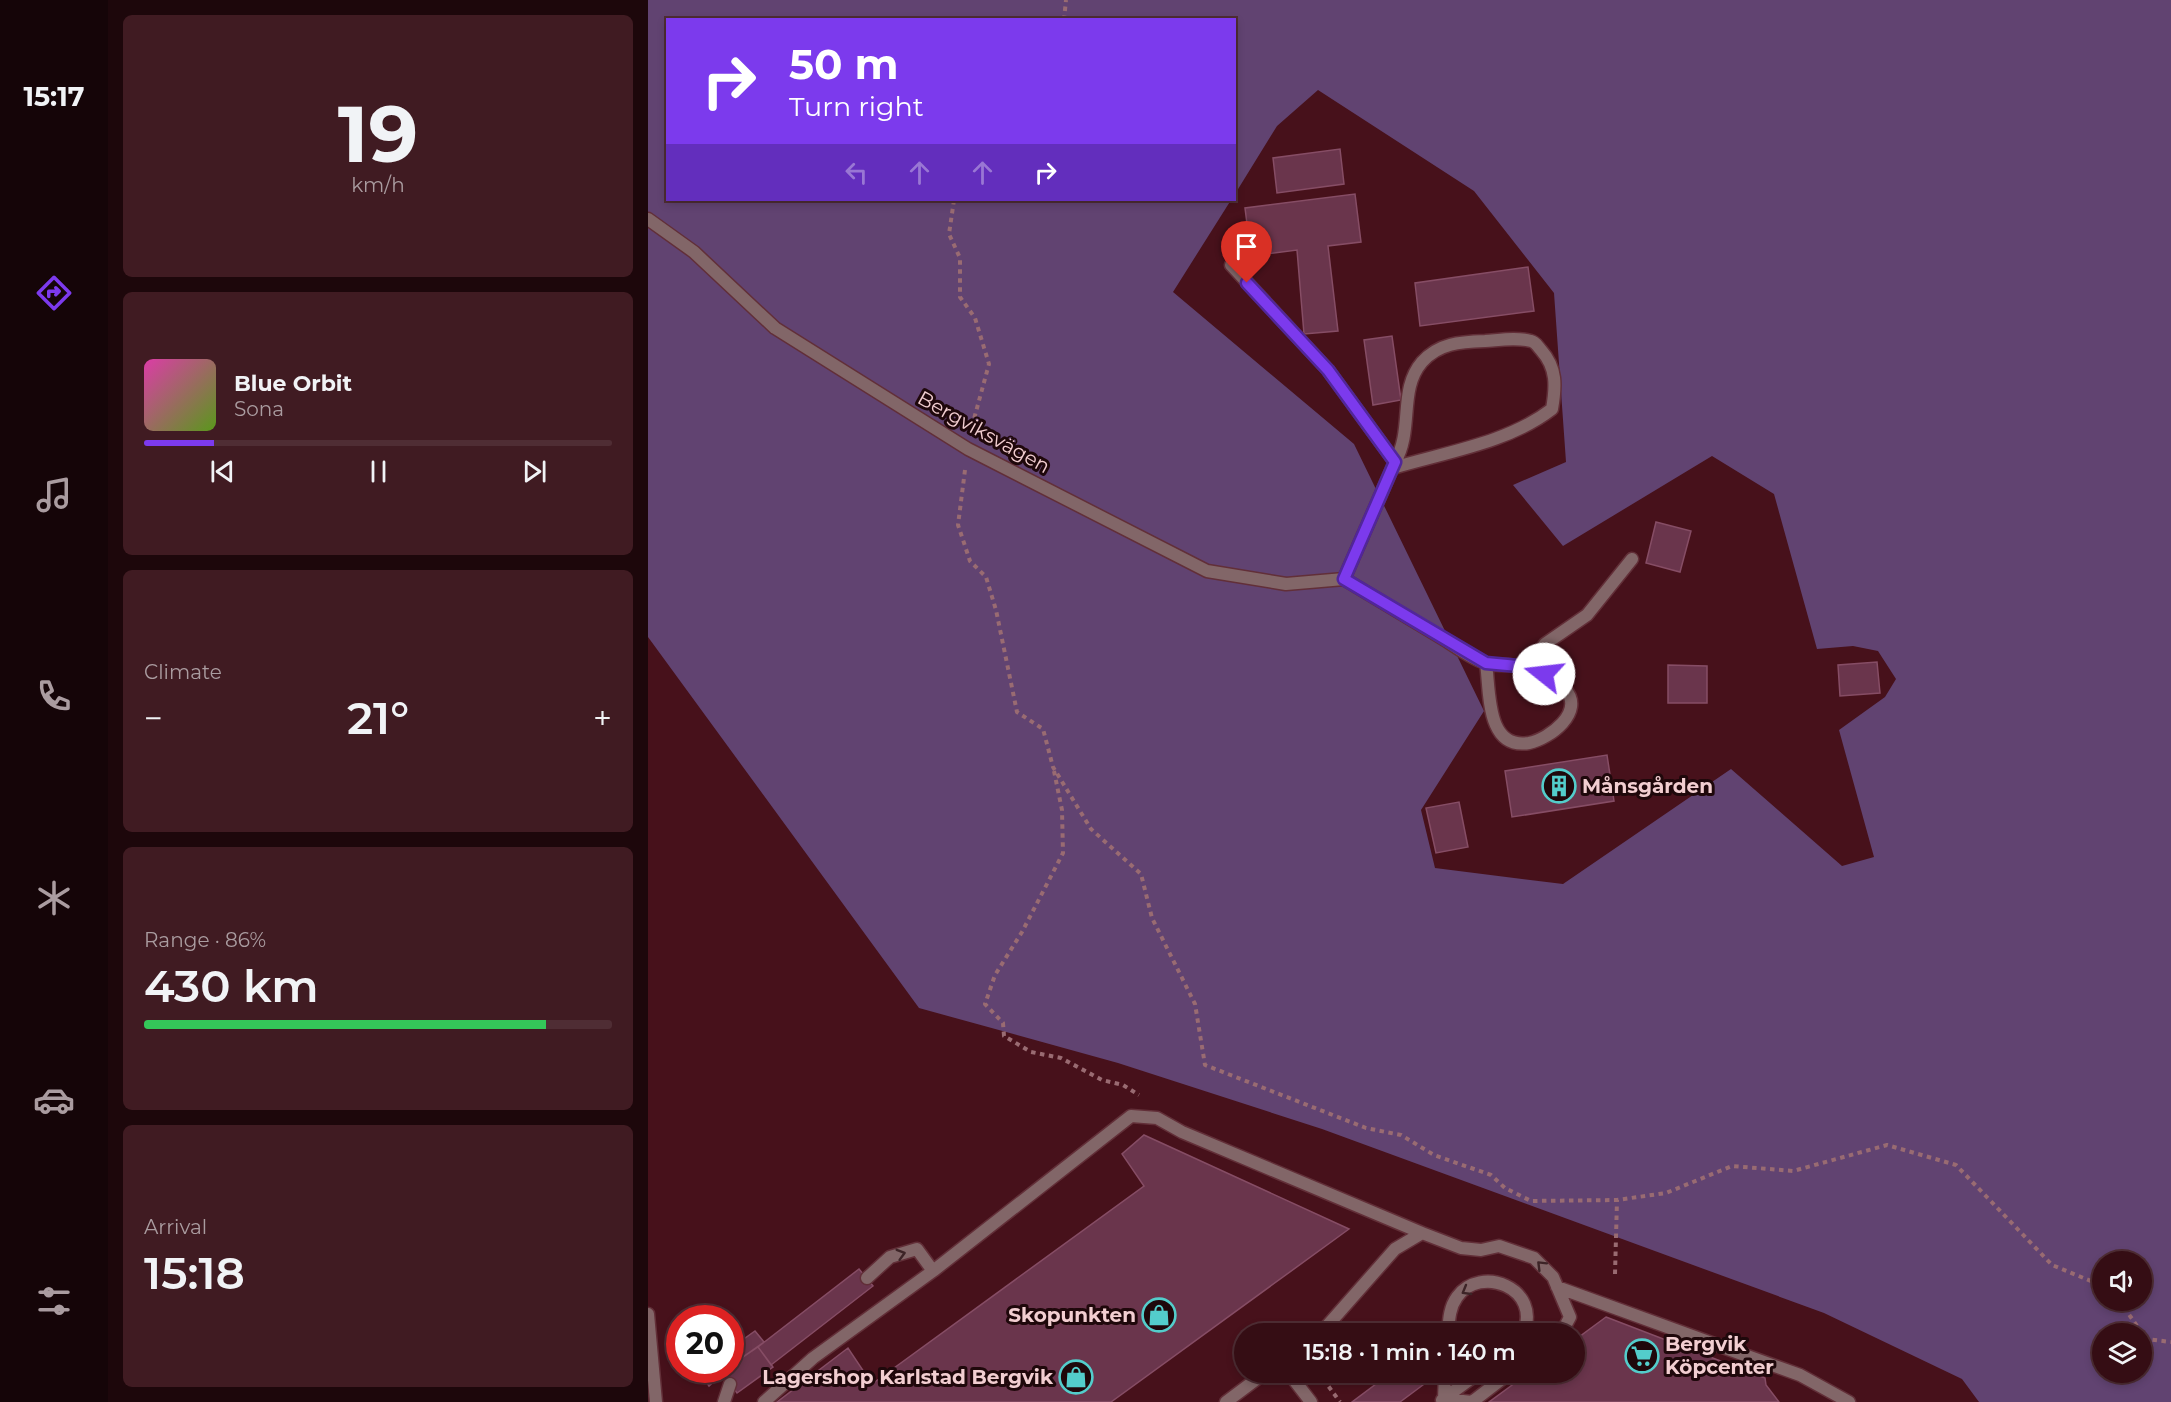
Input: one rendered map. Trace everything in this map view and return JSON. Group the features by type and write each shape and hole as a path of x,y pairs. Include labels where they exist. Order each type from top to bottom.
{"street":[{"name":"Bergviksvägen","path":"648,219 694,252 775,328 968,449 1207,571 1286,584 1344,579"},
{"path":"1231,265 1328,370 1394,465"},
{"path":"1394,465 1520,430 1540,418 1552,410 1556,386 1552,362 1534,342 1520,339 1450,343 1431,353 1415,371 1409,384 1407,434 1344,579 1486,663 1528,667 1544,674 1567,690 1570,704 1560,728 1546,738 1518,743 1502,737 1495,727 1486,663"},
{"path":"1528,667 1545,644 1587,615 1632,559"},
{"path":"764,1402 813,1358 933,1270 1131,1116 1157,1118 1182,1131 1461,1248 1481,1250 1499,1246 1534,1258 1553,1277 1570,1317 1567,1323"},
{"path":"1330,1323 1395,1249 1422,1233"},
{"path":"867,1278 890,1257 917,1250 933,1270"},
{"path":"1450,1323 1452,1307 1458,1296 1473,1286 1493,1283 1508,1285 1526,1305 1528,1313 1526,1323"},
{"path":"1557,1287 1800,1375 1850,1402"},
{"path":"648,1314 656,1402"},
{"path":"724,1402 730,1383"},
{"path":"1226,1402 1251,1383"},
{"path":"1296,1383 1311,1402"},
{"path":"1442,1401 1444,1383"},
{"path":"1442,1401 1466,1383"},
{"path":"1442,1401 1472,1402 1497,1383"}],"path":[{"path":"1064,18 1066,0"},
{"path":"954,201 949,234 960,258 960,297 975,318 989,364 968,449 958,525 969,561 986,577 996,610 1017,712 1043,729 1062,810 1063,853 1022,932 995,975 985,1004 1004,1023 1004,1036 1031,1052 1061,1058 1102,1080 1123,1085 1149,1102 1157,1118"},
{"path":"1053,767 1091,829 1141,874 1152,918 1195,1004 1205,1065 1366,1128 1401,1135 1434,1155 1491,1175 1505,1188 1531,1201 1617,1200 1666,1193 1732,1166 1793,1171 1887,1145 1956,1165 2052,1265 2092,1281"},
{"path":"1615,1274 1617,1200"},
{"path":"2127,1311 2146,1339 2171,1342"},
{"path":"1326,1383 1340,1402"}],"shaded area":[{"path":"648,0 2171,0 2171,1402 1979,1402 1962,1379 1824,1313 1322,1129 1118,1063 919,1008 648,637","holes":["666,18 1236,18 1236,192 1277,126 1318,90 1474,191 1554,293 1566,462 1513,485 1563,546 1712,456 1774,494 1817,649 1853,646 1878,651 1896,679 1885,697 1839,730 1874,857 1842,866 1731,769 1563,884 1435,868 1421,810 1484,711 1354,444 1173,292 1230,201 666,201"]}],"building":[{"path":"1340,149 1344,184 1277,193 1273,158"},
{"path":"1355,194 1361,242 1328,246 1338,331 1304,334 1297,250 1251,256 1245,208"},
{"path":"1528,267 1534,311 1420,326 1415,283"},
{"path":"1392,336 1401,400 1373,405 1364,340"},
{"path":"1656,522 1691,531 1680,572 1646,563"},
{"path":"1877,662 1880,693 1840,696 1838,665"},
{"path":"1668,665 1707,666 1707,703 1668,703"},
{"name":"Månsgården","path":"1607,755 1614,801 1512,817 1505,771"},
{"path":"1459,802 1468,847 1436,853 1426,808"},
{"path":"1144,1135 1349,1229 1111,1402 777,1402 848,1348 872,1384 1144,1186 1122,1154"},
{"path":"859,1269 873,1286 771,1365 758,1347"},
{"name":"Bergvik Köpcenter","path":"1606,1317 1765,1378 1766,1385 1779,1402 1489,1402 1515,1383 1585,1383 1585,1333"},
{"path":"755,1331 764,1342 744,1356 744,1339"},
{"path":"758,1347 773,1367 737,1393 730,1383 744,1383 744,1356"},
{"path":"1377,1383 1426,1383 1400,1402 1352,1402"}],"place":[{"name":"Månsgården","path":"1559,786"},
{"name":"Skopunkten","path":"1159,1315"},
{"name":"Bergvik Köpcenter","path":"1642,1356"},
{"name":"Lagershop Karlstad Bergvik","path":"1076,1377"}],"route":[{"path":"1247,283 1328,370 1395,462 1344,579 1486,663 1528,667 1544,674"}]}
